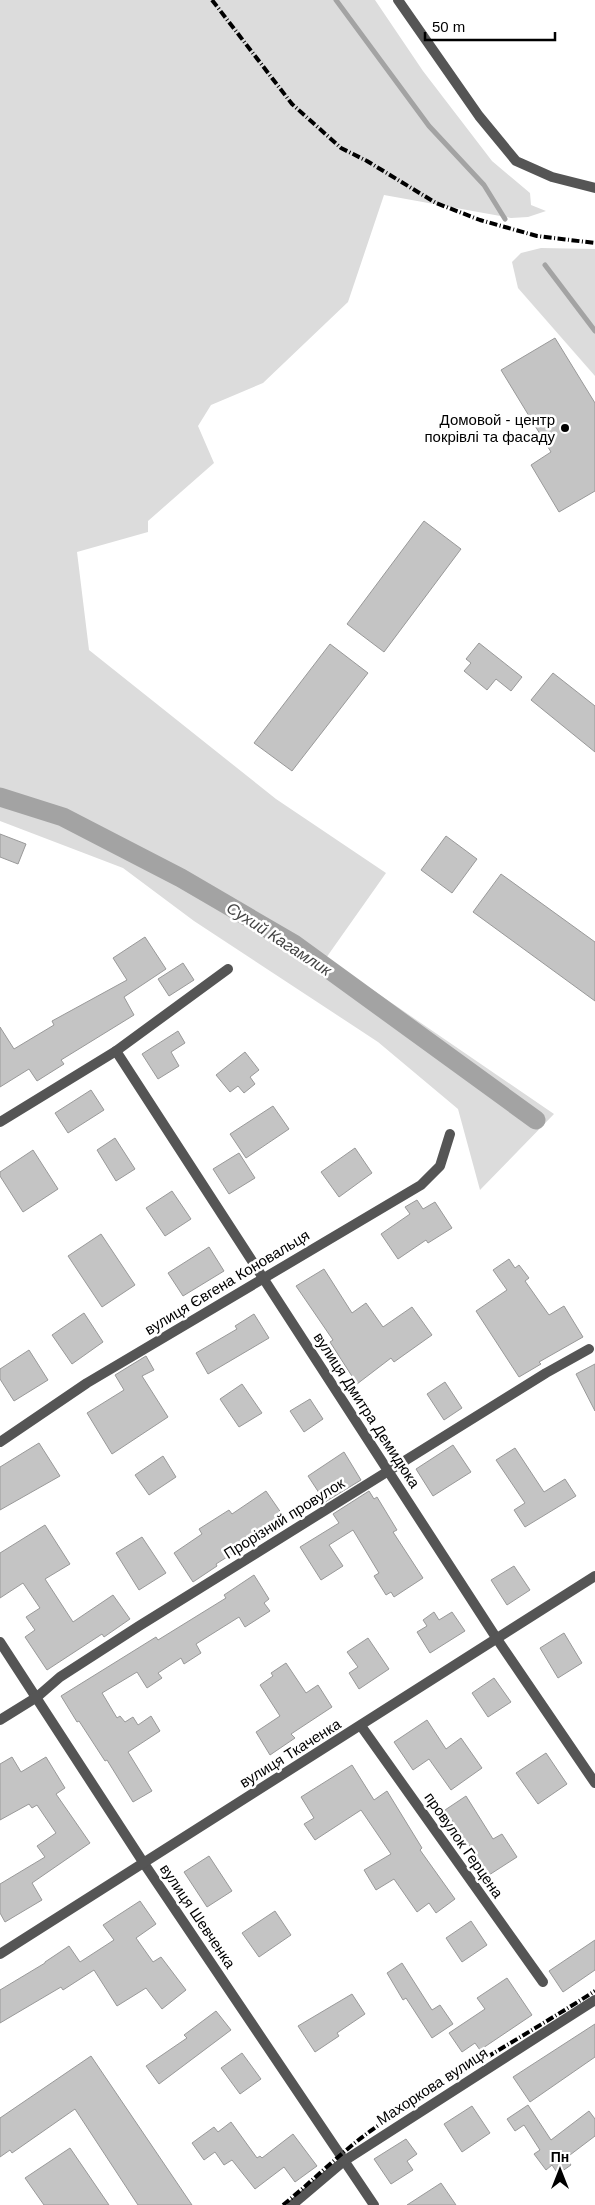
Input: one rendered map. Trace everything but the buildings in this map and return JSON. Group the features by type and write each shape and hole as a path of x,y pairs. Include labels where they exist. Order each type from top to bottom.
{"street":[{"path":"398,0 478,116 516,161 552,177 595,188"},
{"path":"0,1122 116,1051 228,969"},
{"name":"вулиця Дмитра Демидюка","path":"116,1051 497,1638 595,1784"},
{"name":"вулиця Євгена Коновальця","path":"0,1442 87,1383 420,1185 440,1166 450,1134"},
{"name":"Прорізний провулок","path":"0,1720 37,1697 60,1677 139,1626 546,1373 589,1349"},
{"name":"вулиця Ткаченка","path":"0,1954 595,1576"},
{"name":"вулиця Шевченка","path":"0,1642 143,1862 374,2205"},
{"name":"провулок Герцена","path":"361,1726 543,1982"},
{"name":"Махоркова вулиця","path":"292,2205 344,2161 595,2000"}],"shaded area":[{"path":"0,0 375,0 423,71 492,161 530,193 531,205 546,211 528,217 511,218 384,195 348,302 263,383 211,405 198,426 214,463 148,521 148,532 77,552 89,650 276,799 386,873 326,958 554,1114 480,1190 458,1109 378,1042 194,921 123,868 0,821"},
{"path":"541,248 595,249 595,376 518,288 512,262 521,253"}],"waterway":[{"path":"336,0 429,126 484,185 505,219"},
{"path":"545,265 595,331"},
{"name":"Сухий Кагамлик","path":"0,797 63,817 181,878 294,944 536,1120"}],"railway":[{"path":"212,0 292,104 341,148 367,161 436,203 480,220 537,236 595,243"},
{"path":"283,2205 352,2145 376,2127 595,1991"}],"place":[{"name":"Домовой - центр покрівлі та фасаду","path":"565,428"}]}
